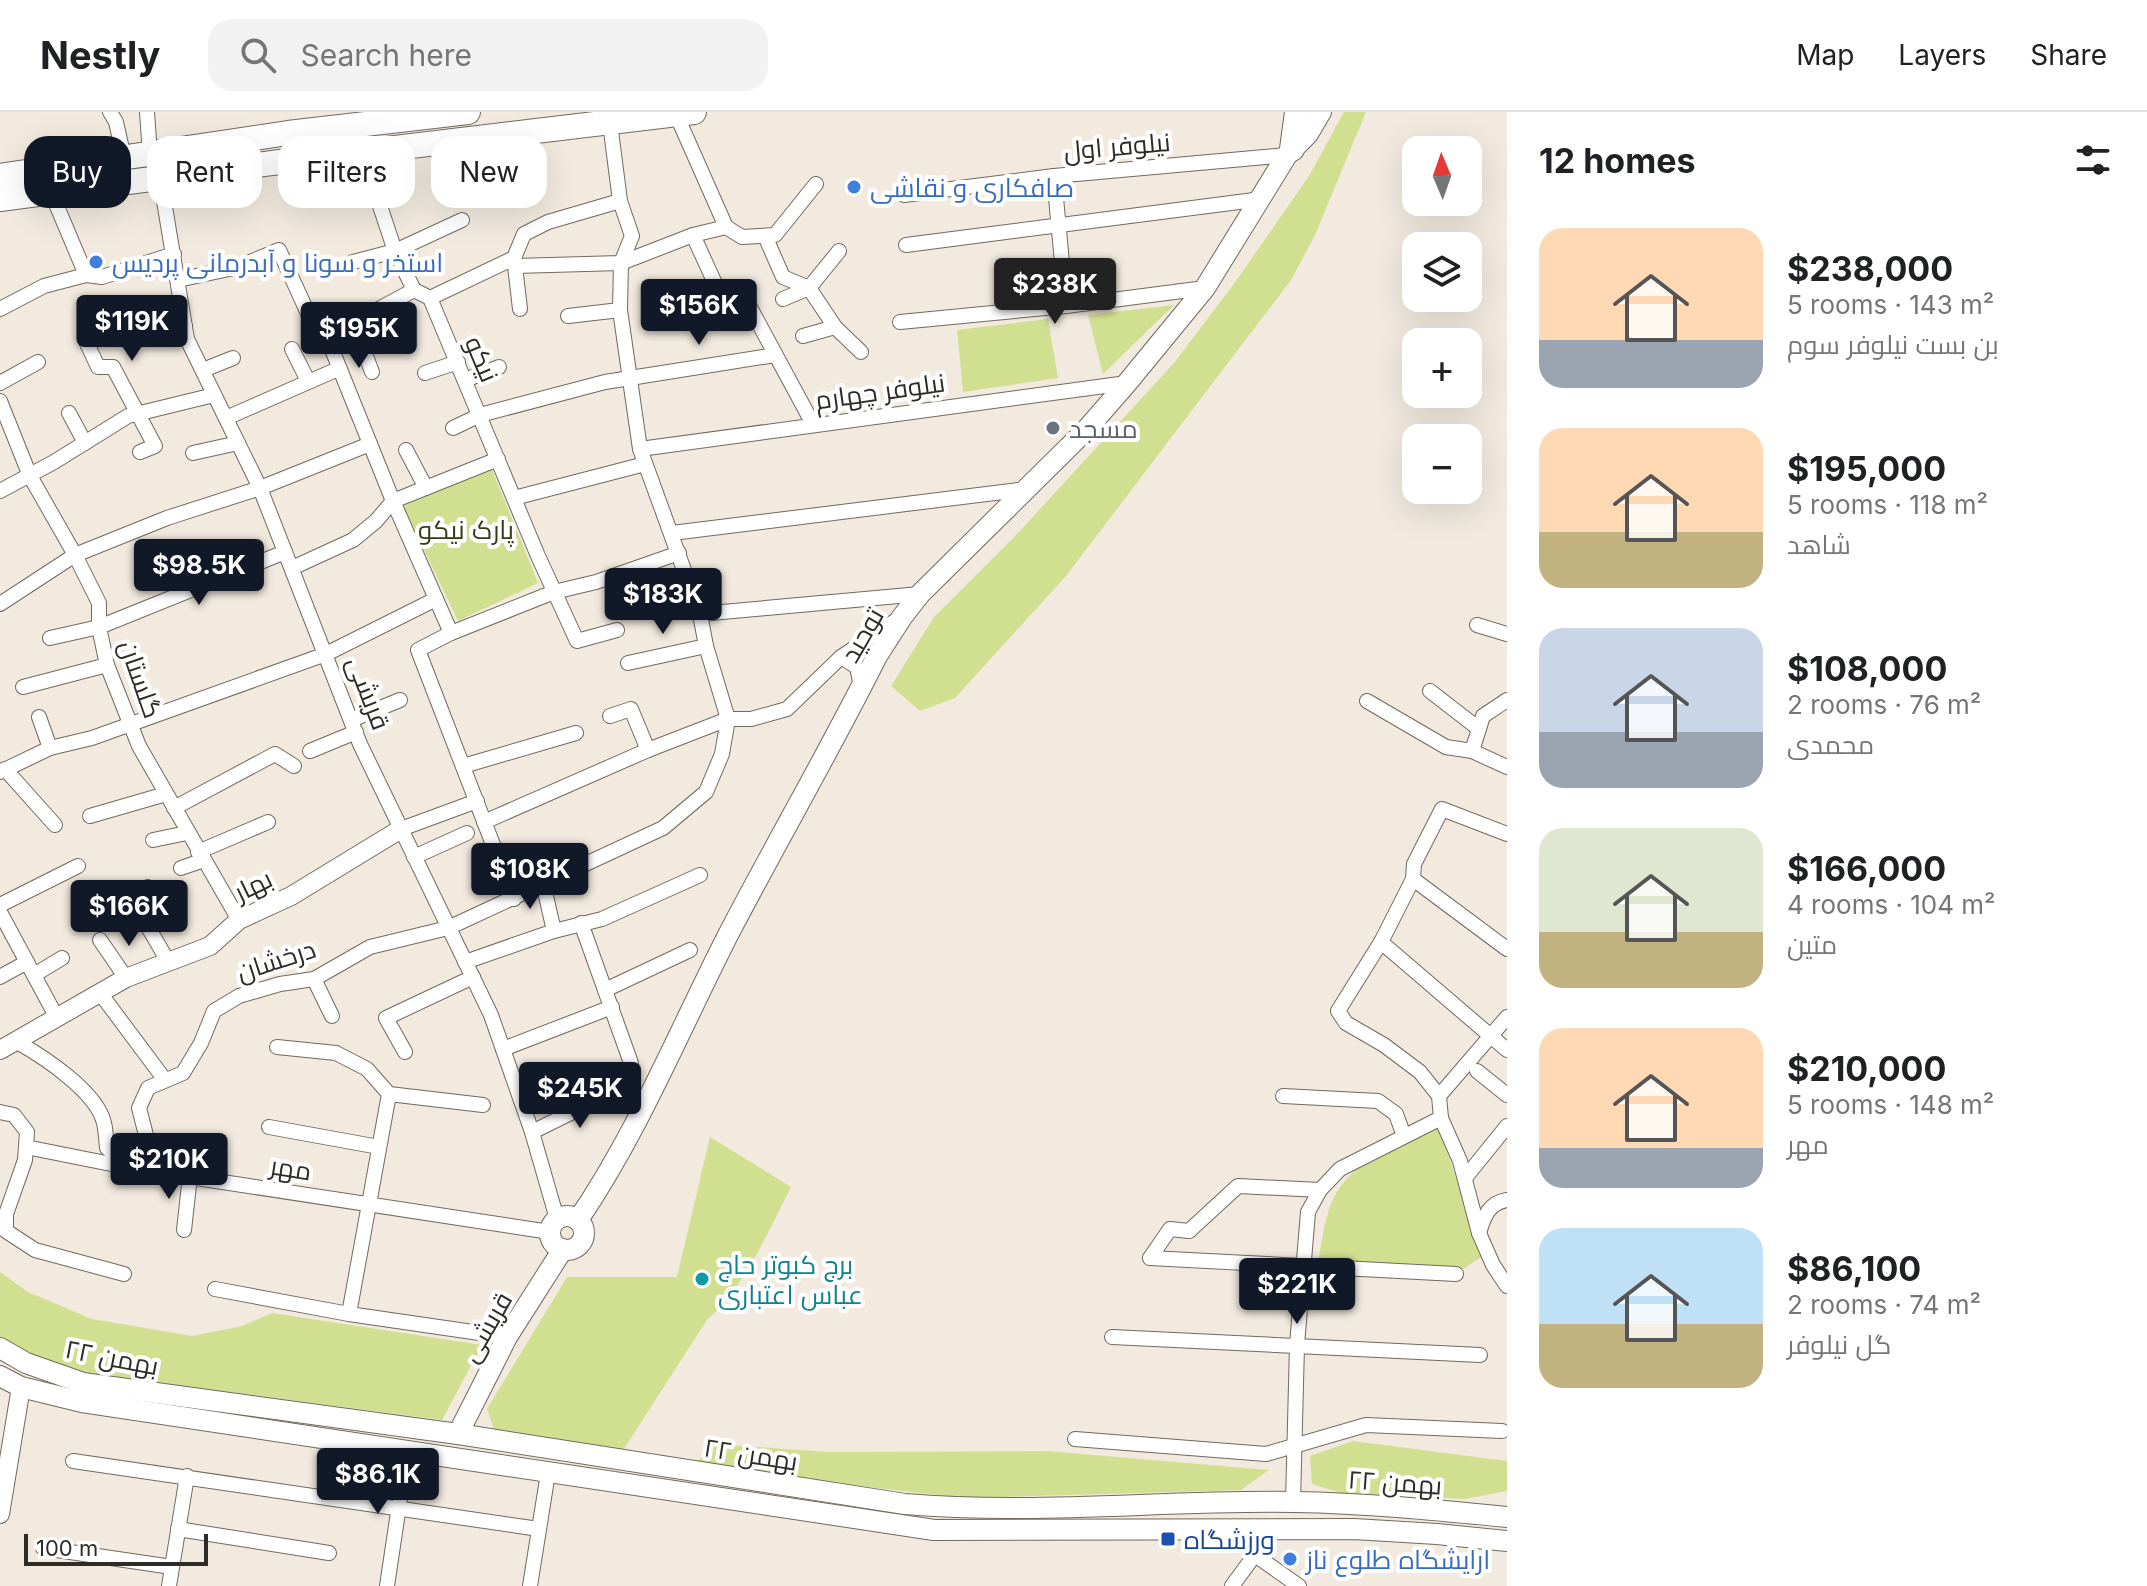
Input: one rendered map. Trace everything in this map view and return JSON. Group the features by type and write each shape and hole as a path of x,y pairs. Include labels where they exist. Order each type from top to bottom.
{"main road":[{"path":"242,136 319,121 468,112"},
{"path":"1289,152 1297,112"},
{"name":"توحید","path":"578,1220 607,1177 643,1111 728,936 861,687 902,617 920,594 1086,430 1205,288 1289,152 1306,112"},
{"name":"توحید","path":"1289,152 1308,134 1321,112"},
{"path":"415,146 685,113"},
{"path":"0,176 24,173"},
{"path":"0,199 24,196"},
{"path":"571,1216 578,1220 584,1233 577,1246 563,1249 556,1246 553,1226 571,1216"},
{"name":"قریشی","path":"458,1434 507,1337 563,1249"},
{"name":"۲۲ بهمن","path":"0,1348 26,1363 83,1383 458,1434 889,1502 950,1508 1293,1502 1507,1517"},
{"name":"۲۲ بهمن","path":"0,1376 21,1387 82,1402 947,1530 1395,1531 1507,1541"},
{"path":"1441,1510 1507,1501"},
{"path":"947,1530 950,1508"}],"street":[{"path":"110,112 119,136"},
{"path":"147,112 149,136"},
{"path":"685,113 726,227 742,237 775,235 816,184"},
{"path":"610,123 620,201 632,236 621,263 620,310 640,449 700,614 706,646 728,719"},
{"name":"نیلوفر اول","path":"904,195 1289,152"},
{"path":"1054,176 1066,306"},
{"path":"906,245 1262,199"},
{"path":"520,309 515,262 524,234 548,222 620,201"},
{"path":"58,208 86,275"},
{"name":"قریشی","path":"166,208 187,339 260,488 354,726 491,1015 532,1132 553,1226"},
{"path":"381,208 395,251 414,290 430,298 515,262 621,263 693,235 726,227"},
{"path":"353,262 395,251 462,220"},
{"path":"693,235 718,290 739,287 813,424"},
{"path":"765,236 783,277 809,288 835,327 861,352"},
{"path":"178,280 238,267 279,250 317,333 327,337 393,501 451,633"},
{"path":"783,299 809,288 839,251"},
{"path":"0,309 44,286 86,275 102,277 174,254"},
{"path":"900,322 1066,306 1205,288"},
{"path":"327,337 414,290"},
{"name":"نیکو","path":"430,298 577,641 617,630"},
{"path":"568,316 620,310"},
{"path":"353,322 372,372"},
{"path":"132,329 185,326"},
{"path":"803,336 835,327"},
{"path":"85,339 98,367 113,367 155,446 140,452"},
{"path":"292,349 308,381"},
{"path":"453,428 480,415 628,378 775,355"},
{"path":"203,370 233,358"},
{"path":"0,383 38,362"},
{"path":"425,373 458,362"},
{"path":"465,380 499,367"},
{"path":"226,418 338,369"},
{"name":"نیلوفر چهارم","path":"640,449 1127,383"},
{"path":"0,491 128,416 214,395"},
{"name":"گلستان","path":"0,401 30,476 99,603 99,627 107,665 139,746 239,920"},
{"path":"69,413 85,443"},
{"path":"193,453 238,443"},
{"path":"0,604 75,555 167,518 260,488 370,444"},
{"path":"406,450 426,488"},
{"path":"292,568 353,540 376,521 393,501 498,459"},
{"path":"514,498 645,464"},
{"path":"672,533 1027,489"},
{"path":"50,638 99,627 285,552"},
{"path":"514,899 418,650 451,633 554,592 596,582 679,553"},
{"path":"700,614 920,594"},
{"path":"55,825 3,770 50,748 92,738 326,654 436,599"},
{"path":"648,608 695,600"},
{"path":"484,822 648,750 728,719 751,719 787,709 841,657 902,617"},
{"path":"1477,625 1507,634"},
{"path":"628,663 706,646"},
{"path":"841,657 857,667 861,687"},
{"path":"23,687 107,665"},
{"path":"1430,691 1479,729"},
{"path":"310,751 400,700"},
{"path":"1472,751 1483,716 1507,700"},
{"path":"1367,701 1446,747 1472,751 1507,767"},
{"path":"610,716 631,709 648,750"},
{"path":"39,717 50,748"},
{"name":"درخشان","path":"131,1168 147,1139 139,1108 148,1088 183,1073 201,1043 214,1011 239,996 280,984 314,979 370,947 448,928 663,828 706,792 722,754 728,719"},
{"path":"463,766 576,733"},
{"path":"174,808 275,754 294,766"},
{"path":"90,816 166,794"},
{"path":"401,829 477,801"},
{"path":"1507,834 1442,809 1414,864 1413,879 1381,942 1338,1011 1346,1023 1384,1045 1420,1072 1439,1096 1441,1118 1465,1178 1479,1233 1493,1265 1507,1286"},
{"path":"181,868 268,822"},
{"name":"بهار","path":"0,1050 126,978 210,946 239,920 291,896 401,829"},
{"path":"153,840 187,833"},
{"path":"414,857 467,833"},
{"path":"0,905 78,866"},
{"path":"465,962 554,931 602,919 700,875"},
{"path":"1413,879 1507,949"},
{"path":"543,883 554,931"},
{"path":"148,887 131,898 154,922 169,963"},
{"path":"0,912 57,1018"},
{"path":"581,923 631,1063"},
{"path":"100,940 126,978"},
{"path":"1381,942 1507,1050"},
{"path":"605,990 690,950"},
{"path":"0,977 62,958"},
{"path":"405,1052 386,1018 473,977"},
{"path":"314,979 332,1016"},
{"path":"100,993 165,1080"},
{"path":"503,1049 612,1007"},
{"path":"1439,1096 1507,1017"},
{"path":"17,1042 44,1056 87,1095 104,1120 107,1148 131,1168"},
{"path":"277,1047 336,1053 367,1069 389,1094 483,1105"},
{"path":"1477,1071 1507,1095"},
{"path":"532,1132 611,1093"},
{"path":"349,1314 389,1094"},
{"path":"1283,1096 1378,1101 1396,1114 1404,1136"},
{"path":"0,1112 14,1115 27,1132 25,1160 5,1203 6,1231 35,1250 124,1274"},
{"path":"1293,1502 1297,1345 1308,1212 1320,1190 1340,1169 1441,1118"},
{"path":"1465,1178 1507,1126"},
{"path":"269,1127 379,1147"},
{"name":"مهر","path":"26,1147 131,1168 369,1204 553,1226"},
{"path":"184,1230 190,1176"},
{"path":"1320,1190 1238,1186 1189,1231 1170,1229 1150,1258 1456,1274"},
{"path":"1479,1233 1484,1215 1503,1204"},
{"path":"215,1289 349,1314 507,1337"},
{"path":"1112,1337 1480,1355"},
{"path":"0,1514 7,1421 21,1387"},
{"path":"1075,1439 1266,1454 1366,1425 1502,1431"},
{"path":"387,1586 407,1452"},
{"path":"73,1461 539,1529"},
{"path":"530,1586 548,1473"},
{"path":"169,1586 187,1476"},
{"path":"178,1529 329,1553"},
{"path":"1233,1586 1273,1530"},
{"path":"43,1548 172,1567"},
{"path":"1255,1555 1299,1586"}],"green space":[{"path":"1344,112 1366,112 1315,235 1291,280 1066,576 955,698 920,711 891,686 934,617 1018,533 1174,363 1309,176"},
{"path":"1174,305 1103,374 1088,315"},
{"path":"1048,319 1058,378 963,392 957,330"},
{"name":"پارک نیکو","path":"491,467 538,583 458,621 403,506"},
{"path":"1439,1128 1483,1256 1460,1271 1318,1263 1328,1213 1335,1195 1346,1180 1372,1158"},
{"path":"710,1137 791,1187 744,1275 707,1320 620,1455 497,1438 487,1409 567,1277 677,1277"},
{"path":"0,1272 28,1292 92,1319 192,1336 242,1326 272,1313 482,1345 442,1420 92,1374 28,1354 0,1338"},
{"path":"1353,1441 1507,1461 1507,1491 1465,1499 1341,1493 1312,1484 1310,1456"},
{"path":"717,1444 828,1452 1047,1451 1269,1470 1241,1490 963,1498 766,1475 696,1462"}],"place":[{"name":"صافکاری و نقاشی","path":"854,187"},
{"name":"استخر و سونا و آبدرمانی پردیس","path":"96,262"},
{"name":"مسجد","path":"1053,428"},
{"name":"برج کبوتر حاج عباس اعتباری","path":"702,1279"},
{"name":"ورزشگاه","path":"1168,1539"},
{"name":"ارایشگاه طلوع ناز","path":"1290,1559"}]}
